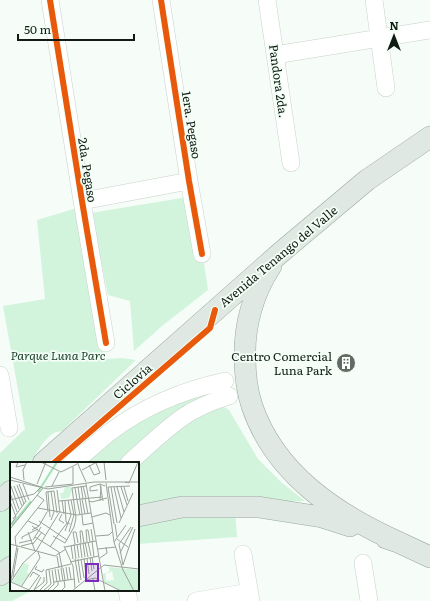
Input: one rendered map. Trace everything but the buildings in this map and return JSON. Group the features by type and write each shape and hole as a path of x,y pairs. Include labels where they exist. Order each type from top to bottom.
{"main road":[{"name":"Avenida Tenango del Valle","path":"44,462 278,254 367,180 430,137"},
{"path":"278,254 269,268 254,300 246,334 245,370 252,406 260,425 270,444 287,466 311,490 373,531 430,557"},
{"path":"0,501 10,492"},
{"path":"139,516 182,507 258,507 322,517 398,542"}],"street":[{"name":"2da. Pegaso","path":"50,0 106,343"},
{"name":"1era. Pegaso","path":"161,0 189,181 202,254"},
{"name":"Pandora 2da.","path":"267,0 291,163"},
{"path":"374,0 386,88"},
{"path":"275,55 430,30"},
{"path":"82,201 189,181"},
{"path":"0,375 10,428"},
{"path":"73,462 110,432 128,419 148,408 210,384 227,388 210,402 184,416 173,424 130,462"},
{"path":"196,601 250,596 243,554"},
{"path":"363,563 369,601"},
{"path":"127,591 129,601"}],"green space":[{"name":"Parque Luna Parc","path":"194,196 208,290 162,326 134,351 130,301 108,295 91,213"},
{"name":"Parque Luna Parc","path":"77,208 90,289 106,359 122,358 136,360 62,431 52,434 41,446 31,462 10,462 10,486 0,495 0,453 25,429 3,306 45,299 37,220"},
{"path":"217,389 123,462 75,462 148,412"},
{"path":"222,406 229,410 258,459 281,482 305,501 241,502 139,510 139,462 190,419"},
{"path":"10,501 10,562 0,570 0,509"},
{"path":"235,511 237,537 139,544 139,519"},
{"path":"10,572 10,591 31,591 12,601 0,601 0,580"}],"cycle path":[{"path":"50,0 106,343"},
{"path":"161,0 189,181 202,254"},
{"name":"Ciclovía","path":"55,462 210,328 215,310"}],"place":[{"name":"Centro Comercial Luna Park","path":"346,363"}]}
